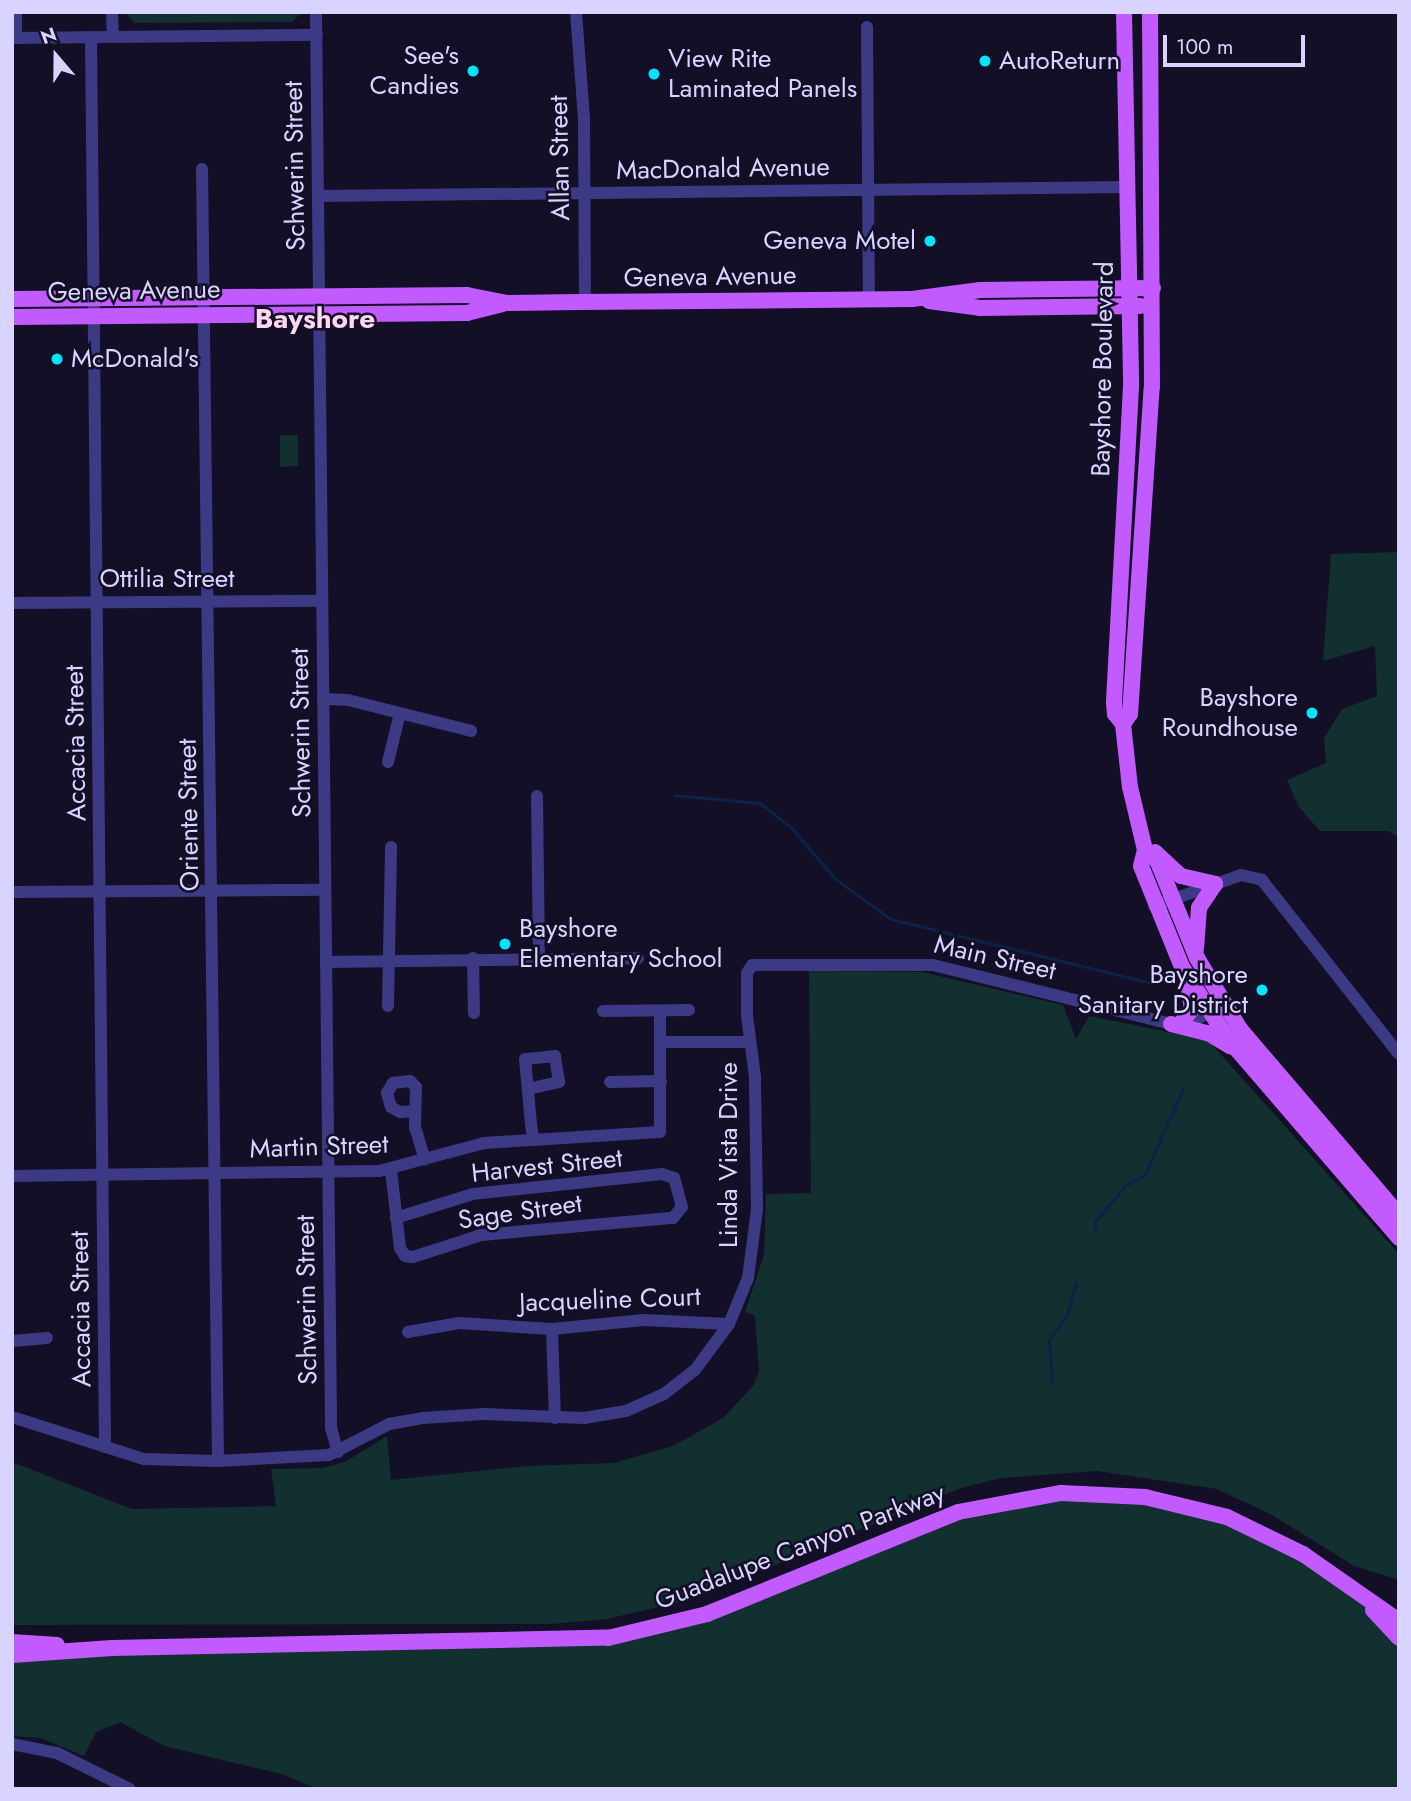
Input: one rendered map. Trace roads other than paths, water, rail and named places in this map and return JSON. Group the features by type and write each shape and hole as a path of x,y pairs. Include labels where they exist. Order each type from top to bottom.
{"main road":[{"name":"Bayshore Boulevard","path":"1124,12 1132,306 1114,692 1115,714 1123,724 1144,845 1142,866 1154,906 1216,1008 1237,1050 1399,1238"},
{"name":"Bayshore Boulevard","path":"1123,724 1130,714 1150,421 1153,288 1150,12"},
{"name":"Geneva Avenue","path":"912,299 980,289 1153,288"},
{"name":"Geneva Avenue","path":"12,299 467,295 507,303 912,299 980,308 1153,306"},
{"name":"Geneva Avenue","path":"12,317 467,313 507,303"},
{"name":"Bayshore Boulevard","path":"1144,845 1157,860 1189,962"},
{"path":"1144,845 1181,876 1215,884 1199,908 1189,962 1192,1009 1175,1024"},
{"name":"Bayshore Boulevard","path":"1216,1008 1399,1215"},
{"path":"1175,1024 1208,1033 1237,1050"},
{"name":"Guadalupe Canyon Parkway","path":"12,1655 112,1648 547,1643 628,1635 707,1614 958,1511 1061,1493 1125,1495 1207,1511 1285,1543 1399,1621"},
{"name":"Guadalupe Canyon Parkway","path":"1355,1590 1399,1638"},
{"name":"Guadalupe Canyon Parkway","path":"12,1642 112,1648"}],"street":[{"path":"16,12 14,38 317,35"},
{"path":"113,12 113,37"},
{"name":"Schwerin Street","path":"316,12 331,1428 338,1452"},
{"name":"Allan Street","path":"576,12 584,193 585,302"},
{"path":"867,27 869,299"},
{"name":"Accacia Street","path":"91,37 105,1447"},
{"name":"Oriente Street","path":"202,169 206,297 218,1461"},
{"name":"MacDonald Avenue","path":"318,196 1128,187"},
{"name":"Ottilia Street","path":"12,603 322,601"},
{"path":"323,699 400,713 471,731"},
{"path":"388,762 400,713"},
{"path":"537,796 539,959"},
{"path":"388,1006 391,961 391,846"},
{"path":"1154,906 1247,874 1265,883 1399,1054"},
{"path":"12,892 325,890"},
{"path":"326,962 638,957"},
{"path":"473,958 474,1013"},
{"name":"Main Street","path":"750,967 933,965 1175,1024"},
{"name":"Linda Vista Drive","path":"12,1417 144,1459 218,1461 320,1457 338,1452 404,1420 484,1414 555,1418 606,1416 664,1394 695,1370 729,1324 748,1278 757,1227 756,1093 750,1042 750,967"},
{"path":"1175,1024 1216,1008"},
{"name":"Martin Street","path":"12,1176 391,1170 472,1144 660,1132 660,1010"},
{"path":"603,1011 689,1010"},
{"path":"661,1042 750,1042"},
{"path":"610,1082 660,1081"},
{"path":"528,1089 533,1139"},
{"path":"415,1111 425,1160"},
{"name":"Sage Street","path":"391,1170 400,1248 405,1256 413,1257 481,1235 673,1218 682,1207 679,1189 674,1178 662,1174"},
{"name":"Harvest Street","path":"396,1218 473,1194 662,1174"},
{"name":"Jacqueline Court","path":"408,1332 458,1323 552,1329 644,1320 729,1324"},
{"path":"552,1329 555,1418"},
{"path":"12,1341 47,1338"},
{"path":"12,1744 57,1753 121,1787"}],"waterway":[{"path":"674,795 760,803 792,828 836,879 891,919 1147,982"},
{"path":"1095,1233 1095,1222 1125,1186 1145,1175 1183,1088"},
{"path":"1052,1382 1049,1340 1067,1315 1076,1283"}],"place":[{"name":"AutoReturn","path":"985,61"},
{"name":"See's Candies","path":"473,71"},
{"name":"View Rite Laminated Panels","path":"654,74"},
{"name":"Geneva Motel","path":"930,241"},
{"name":"McDonald's","path":"57,359"},
{"name":"Bayshore Roundhouse","path":"1312,713"},
{"name":"Bayshore Elementary School","path":"505,944"},
{"name":"Bayshore Sanitary District","path":"1262,990"}],"district":[{"name":"Bayshore","path":"315,319"}]}
